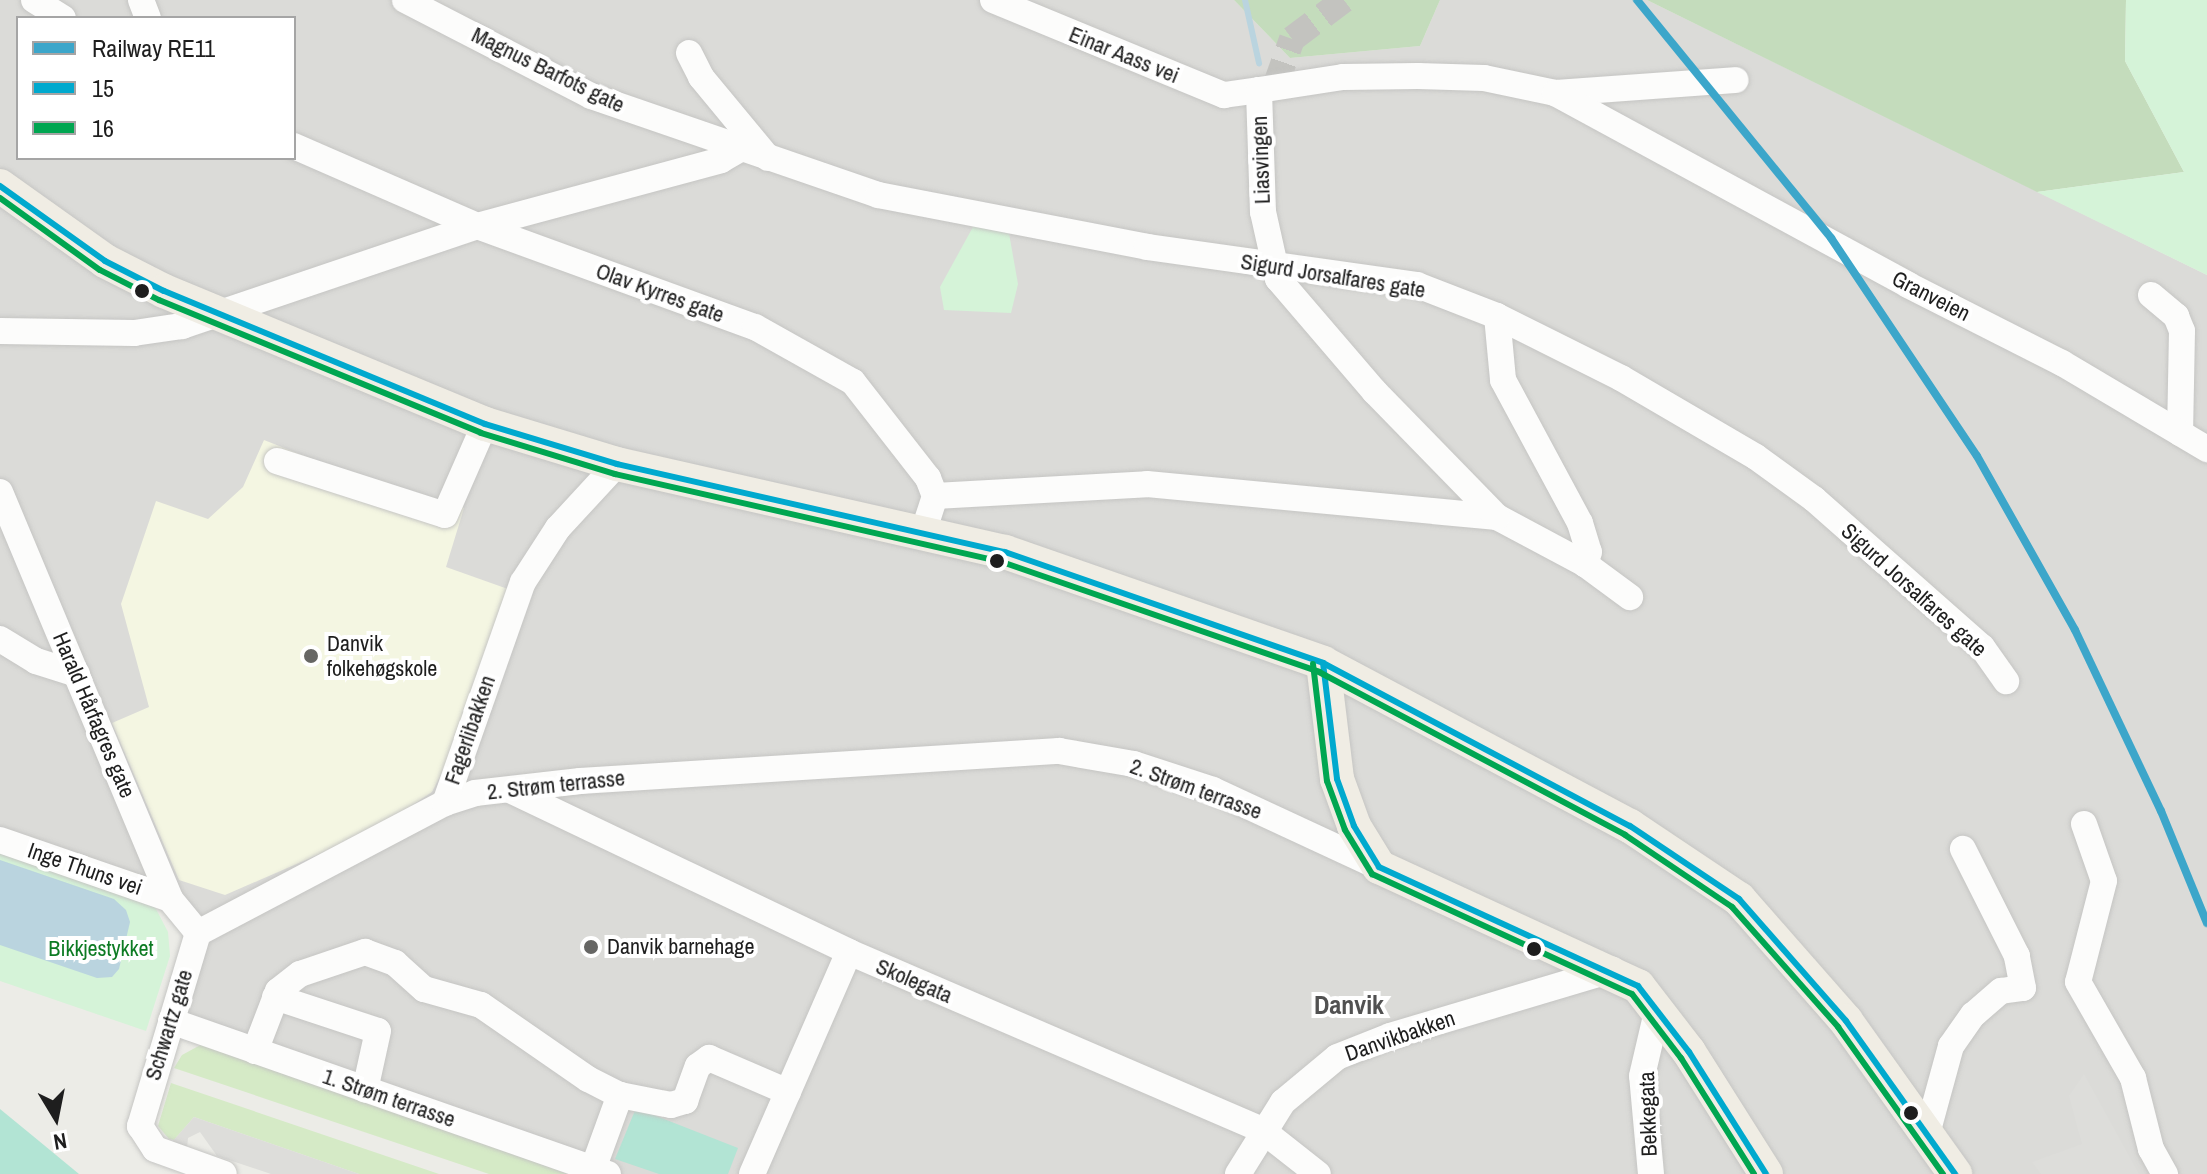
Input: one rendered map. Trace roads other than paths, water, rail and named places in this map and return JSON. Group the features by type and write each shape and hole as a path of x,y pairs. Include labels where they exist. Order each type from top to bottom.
{"main road":[{"path":"0,186 105,261 219,315 485,424 617,464 1005,552 1323,663 1703,870 1739,899 1837,1010 1928,1130 1955,1174"},
{"path":"1323,663 1337,779 1354,826 1379,867"},
{"name":"2. Strøm terrasse","path":"1379,867 1612,970 1648,994 1766,1174"}],"street":[{"path":"34,0 60,16"},
{"name":"Magnus Barfots gate","path":"405,0 591,96 738,150"},
{"name":"Einar Aass vei","path":"993,0 1224,95 1259,90"},
{"path":"689,53 701,77 770,161"},
{"name":"Liasvingen","path":"1274,267 1263,212 1259,90 1343,77"},
{"name":"Granveien","path":"1343,77 1484,78 1555,93 1736,80"},
{"name":"Granveien","path":"1555,93 1908,285 2062,363 2207,449"},
{"name":"Olav Kyrres gate","path":"296,147 477,226 755,327 853,382 899,437 935,496"},
{"path":"0,331 134,333 219,315 477,226 721,160 738,150"},
{"name":"Sigurd Jorsalfares gate","path":"738,150 878,195 1274,267 1417,285 1497,316 1621,378 1756,457 1802,490 1982,647 2006,681"},
{"path":"1274,267 1278,279 1375,392 1497,517 1585,564 1630,597"},
{"path":"2151,295 2176,316 2182,331 2180,433"},
{"path":"1497,316 1503,380 1580,523 1589,552 1585,564"},
{"path":"277,461 445,515 485,424"},
{"name":"Fagerlibakken","path":"198,933 445,803 523,582 558,528 617,464"},
{"path":"923,534 935,496 1147,484 1497,517"},
{"name":"Harald Hårfagres gate","path":"0,492 170,899 198,933"},
{"path":"0,639 36,661 77,674"},
{"name":"2. Strøm terrasse","path":"445,803 508,789 1059,751 1134,764 1213,790 1379,867"},
{"name":"Skolegata","path":"508,789 849,952 1262,1130 1318,1174"},
{"path":"2084,824 2104,881 2078,982 2133,1078 2151,1149 2165,1174"},
{"name":"Inge Thuns vei","path":"0,840 170,899"},
{"path":"1928,1130 1951,1046 1973,1015 2001,991 2023,988 2017,956 1963,849"},
{"name":"Schwartz gate","path":"198,933 140,1117 142,1134 155,1149 224,1174"},
{"path":"752,1174 849,952"},
{"path":"255,1051 275,997 312,969 349,954 376,955 395,963 424,989 481,1005 588,1079 620,1095 671,1105 685,1101 698,1066 709,1058 788,1092"},
{"name":"Danvikbakken","path":"1238,1174 1262,1130 1299,1084 1359,1047 1612,970"},
{"path":"275,997 378,1031 365,1090"},
{"name":"Bekkegata","path":"1651,1174 1642,1076 1658,1007"},
{"name":"1. Strøm terrasse","path":"171,1021 600,1171"},
{"path":"600,1171 620,1095"}],"water":[{"path":"0,860 114,899 126,910 130,922 119,969 112,977 97,978 0,945"}],"waterway":[{"path":"1245,0 1259,63"}],"tunnel":[{"path":"1275,87 1292,39 1344,0"}],"rail line":[{"name":"RE11","path":"1637,0 1831,238 1977,456 2075,630 2161,811 2207,923"}],"place":[{"name":"Danvik folkehøgskole","path":"311,656"},
{"name":"Danvik barnehage","path":"591,947"}],"district":[{"name":"Danvik","path":"1349,1005"}],"park label":[{"name":"Bikkjestykket","path":"101,949"}]}
